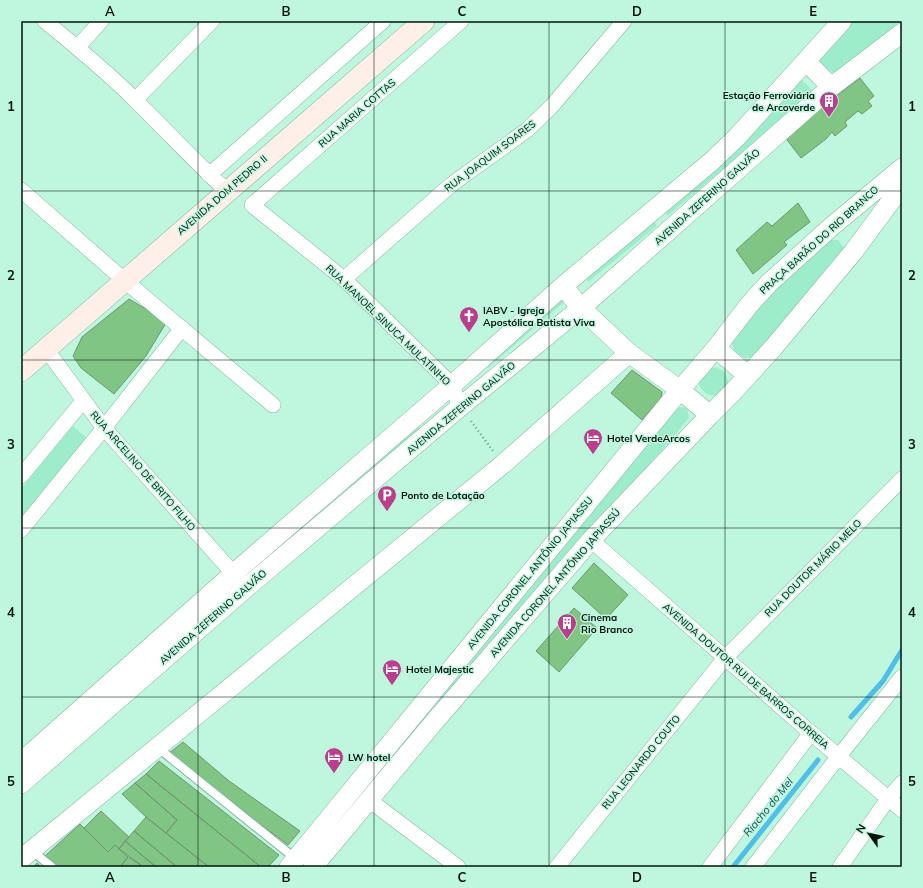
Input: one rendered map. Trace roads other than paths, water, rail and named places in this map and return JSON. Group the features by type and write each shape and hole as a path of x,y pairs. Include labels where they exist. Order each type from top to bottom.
{"main road":[{"name":"AVENIDA DOM PEDRO II","path":"21,370 46,350 124,280 424,21"}],"street":[{"path":"45,21 78,48 135,100 209,175 227,191"},
{"path":"78,48 101,21"},
{"path":"135,100 212,21"},
{"path":"209,175 383,21"},
{"name":"RUA MARIA COTTAS","path":"252,205 461,21"},
{"name":"RUA JOAQUIM SOARES","path":"344,279 452,184 527,130 551,107 624,21"},
{"name":"AVENIDA ZEFERINO GALVÃO","path":"21,762 234,573 452,385 563,286 712,161 736,138 842,21"},
{"name":"AVENIDA ZEFERINO GALVÃO","path":"21,784 246,588 460,407 581,308 831,87 902,33"},
{"path":"806,61 831,87"},
{"name":"PRAÇA BARÃO DO RIO BRANCO","path":"680,390 716,348 749,305 769,283 830,227 902,168"},
{"name":"PRAÇA BARÃO DO RIO BRANCO","path":"710,415 748,376 797,320 854,251 902,186"},
{"path":"21,190 124,280 273,405"},
{"name":"RUA MANOEL SINUCA MULATINHO","path":"252,205 344,279 452,385 460,407"},
{"path":"830,227 840,229 848,233 852,240 854,251"},
{"path":"563,286 581,308 629,353 680,390 710,415"},
{"path":"21,530 104,428 182,328"},
{"path":"716,348 748,376"},
{"name":"RUA ARCELINO DE BRITO FILHO","path":"46,350 104,428 246,588"},
{"path":"26,855 503,464 629,353"},
{"name":"AVENIDA CORONEL ANTÔNIO JAPIASSU","path":"293,863 419,707 680,390"},
{"path":"21,476 83,401"},
{"name":"AVENIDA CORONEL ANTÔNIO JAPIASSÚ","path":"313,867 435,721 591,540 710,415"},
{"name":"RUA DOUTOR MÁRIO MELO","path":"725,658 902,479"},
{"name":"AVENIDA DOUTOR RUI DE BARROS CORREIA","path":"591,540 811,733 902,810"},
{"name":"RUA LEONARDO COUTO","path":"557,867 725,658"},
{"path":"753,867 902,677"},
{"path":"419,707 435,721"},
{"path":"710,867 811,733"},
{"path":"840,867 888,799 902,783"},
{"path":"369,800 437,850 450,865"}],"lane":[{"path":"156,747 293,863"},
{"path":"26,855 52,867"}],"waterway":[{"name":"Riacho do Mel","path":"851,717 883,681 902,650"},
{"name":"Riacho do Mel","path":"733,867 818,760"}],"place":[{"name":"Estação Ferroviária de Arcoverde","path":"829,118"},
{"name":"IABV - Igreja Apostólica Batista Viva","path":"469,333"},
{"name":"Hotel VerdeArcos","path":"593,455"},
{"name":"Ponto de Lotação","path":"387,512"},
{"name":"Cinema Rio Branco","path":"567,640"},
{"name":"Hotel Majestic","path":"392,686"},
{"name":"LW hotel","path":"334,774"}]}
